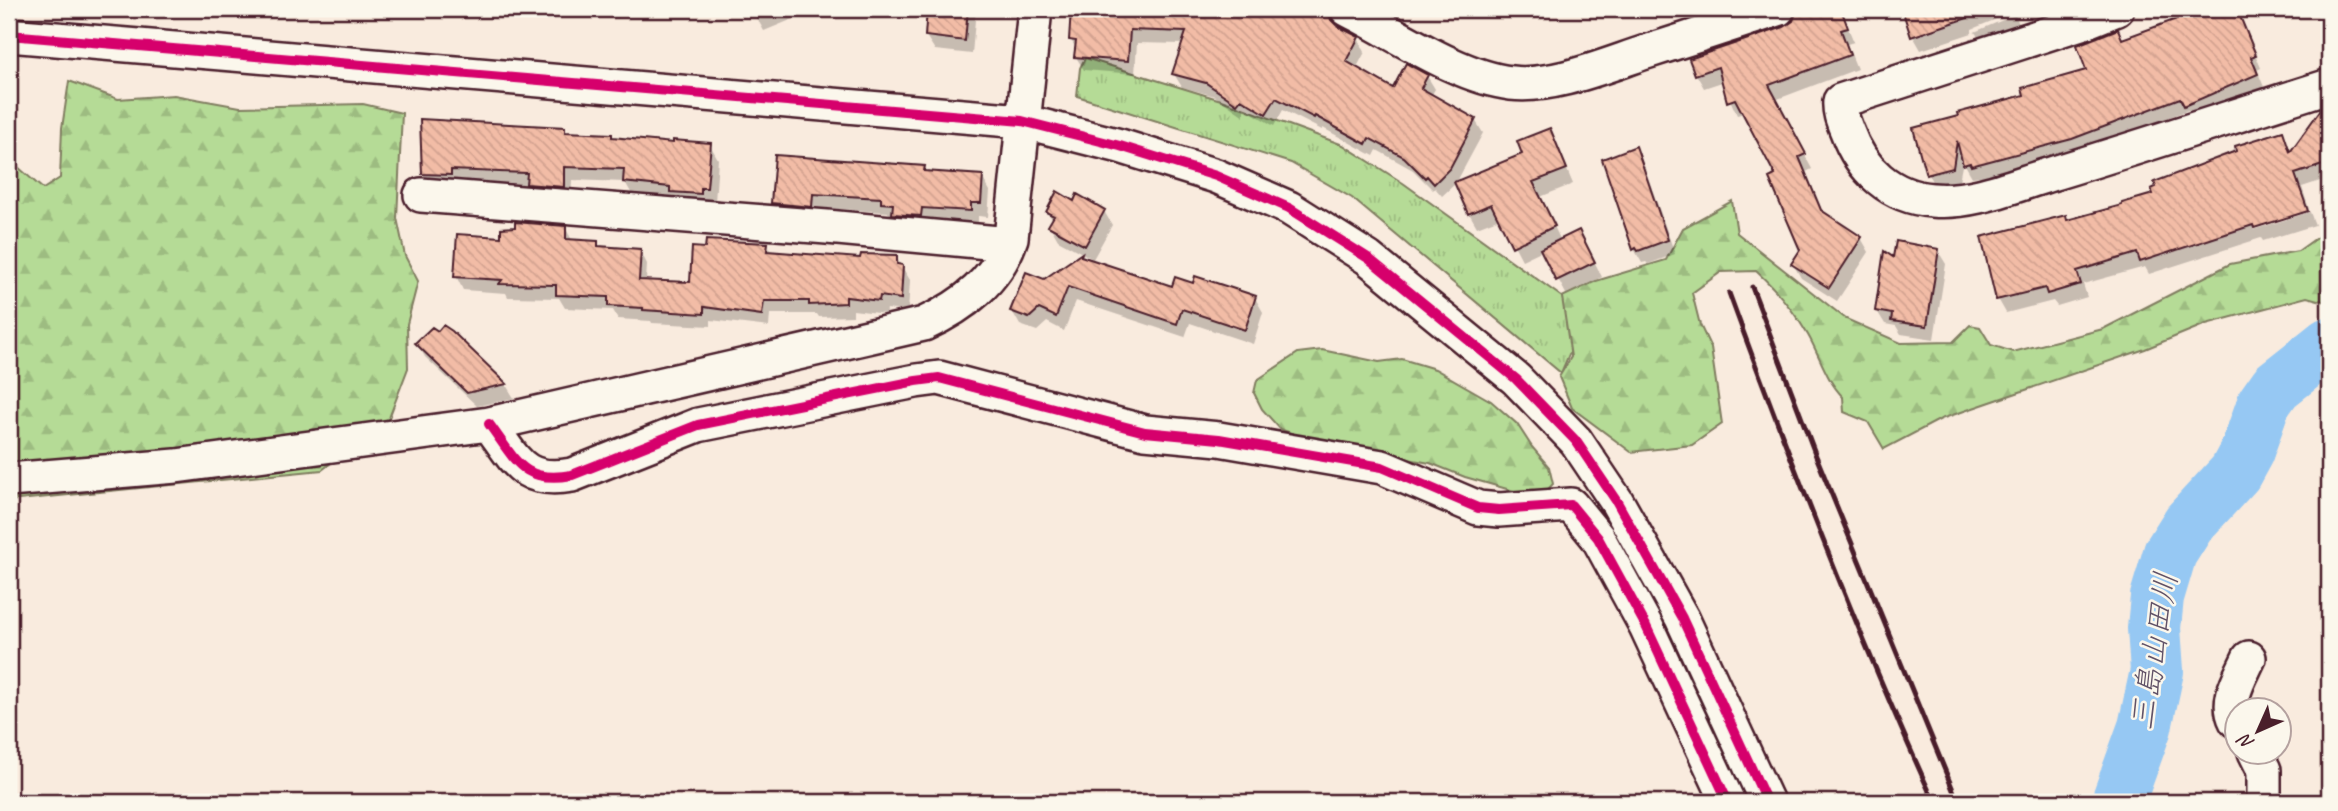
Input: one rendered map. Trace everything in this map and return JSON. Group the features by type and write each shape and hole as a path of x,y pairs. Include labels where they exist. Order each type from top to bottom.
{"street":[{"path":"9,480 176,466 489,424 924,324 948,313 985,284 1005,255 1009,244 1035,9"},
{"path":"1347,9 1450,63 1482,77 1512,83 1553,80 1593,69 1778,9"},
{"path":"2095,13 1840,101 1839,109 1852,145 1874,176 1889,187 1912,197 1955,200 2076,166 2329,86"},
{"path":"9,35 1022,121 1120,146 1216,176 1289,208 1368,258 1516,379 1576,441 1617,502 1682,618 1767,802"},
{"path":"421,195 1009,244"},
{"path":"489,424 528,473 552,479 572,475 698,425 939,378 1145,432 1219,439 1382,467 1478,508 1499,510 1571,505 1598,538 1646,626 1728,802"},
{"path":"2233,696 2249,658"},
{"path":"2262,766 2264,802"}],"green space":[{"path":"1085,58 1221,100 1343,145 1403,183 1562,297 1571,331 1570,352 1561,373 1352,198 1291,163 1077,96 1080,68"},
{"path":"69,81 118,99 174,95 240,107 363,104 402,113 397,218 405,256 418,281 407,324 408,368 389,418 322,470 9,501 9,163 17,166 43,189 60,178 62,128"},
{"path":"1732,201 1737,233 1846,319 1901,343 1953,342 1970,325 1980,327 1991,345 2013,352 2103,329 2230,264 2298,251 2329,229 2329,303 2307,297 2206,324 2145,349 1941,419 1884,449 1868,422 1844,412 1843,397 1828,375 1808,335 1791,309 1771,286 1756,271 1721,272 1692,293 1700,325 1711,348 1722,424 1692,445 1631,452 1572,408 1559,377 1571,357 1562,297 1596,281 1666,260 1683,228"},
{"path":"1322,350 1379,362 1402,359 1435,369 1491,401 1517,424 1549,467 1553,484 1546,491 1514,491 1465,477 1430,463 1318,443 1280,429 1262,409 1254,393 1257,380 1298,353"}],"building":[{"path":"927,9 968,9 965,41 925,36"},
{"path":"1071,9 1103,9 1102,17 1115,18 1115,9 1321,9 1329,13 1337,26 1359,37 1346,61 1393,88 1406,63 1428,75 1421,88 1476,119 1450,168 1434,184 1404,157 1369,138 1366,144 1276,98 1266,114 1241,99 1237,104 1206,83 1172,74 1186,32 1130,30 1128,61 1074,57 1076,41 1069,40"},
{"path":"1797,9 1841,9 1848,28 1841,30 1850,55 1769,85 1806,154 1799,157 1821,210 1862,237 1829,288 1791,264 1800,250 1769,178 1775,175 1735,99 1727,102 1718,67 1695,75 1689,59 1784,27 1793,21"},
{"path":"1902,9 1981,9 1982,13 1911,37"},
{"path":"2204,9 2237,9 2256,55 2251,57 2258,74 2184,106 2180,98 2072,139 1971,166 1970,163 1963,165 1957,141 1953,168 1926,175 1913,128 2024,95 2022,88 2086,70 2077,45 2118,29 2122,39"},
{"path":"2329,106 2329,163 2295,174 2308,211 2254,228 2253,225 2140,262 2137,253 2077,271 2081,284 2047,294 2045,288 1996,300 1981,237 2066,215 2067,220 2122,205 2153,194 2151,189 2156,187 2154,182 2236,151 2235,146 2283,131 2290,152 2321,109"},
{"path":"420,119 565,127 565,132 612,134 612,137 673,143 673,140 711,143 707,188 701,188 701,194 670,192 670,187 623,182 624,169 564,167 564,187 526,184 527,173 451,170 451,175 422,174"},
{"path":"1550,128 1567,169 1533,182 1555,226 1512,247 1491,204 1468,214 1454,182 1522,154 1517,141"},
{"path":"1636,146 1668,240 1638,251 1636,248 1633,250 1602,159"},
{"path":"775,155 925,166 924,171 983,175 981,203 971,203 971,211 922,208 921,216 892,214 893,204 881,203 881,198 813,194 812,207 771,203"},
{"path":"1057,191 1074,201 1077,194 1105,210 1085,246 1048,226 1054,216 1046,212"},
{"path":"515,222 566,226 566,239 598,241 598,246 641,249 639,280 690,282 692,247 705,248 706,240 768,243 767,251 860,258 861,254 897,255 897,264 903,265 901,299 880,296 879,301 846,297 846,303 809,305 809,301 764,301 762,315 704,307 704,314 608,306 608,297 556,295 556,285 499,284 502,280 454,277 457,234 501,237 501,228 515,227"},
{"path":"1579,230 1595,262 1556,281 1540,249"},
{"path":"1896,241 1939,249 1927,326 1891,321 1892,314 1875,311 1884,251 1893,257"},
{"path":"1082,253 1081,256 1172,286 1175,277 1193,283 1195,276 1256,296 1245,330 1182,309 1177,324 1068,287 1056,317 1039,309 1029,318 1010,311 1026,272 1044,279"},
{"path":"443,325 507,384 467,393 415,343 432,327 438,331"}],"waterway":[{"name":"三島山田川","path":"2118,802 2145,727 2157,671 2154,628 2157,597 2170,553 2189,523 2235,473 2247,451 2264,403 2276,386 2329,344"}],"railway":[{"path":"1752,287 1816,456 1958,802"},
{"path":"1729,293 1827,549 1934,802"}],"cycle path":[{"path":"9,35 1022,121 1120,146 1216,176 1289,208 1368,258 1516,379 1576,441 1617,502 1682,618 1767,802"},
{"path":"489,424 522,466 542,476 555,477 572,475 698,425 939,378 1145,432 1219,439 1382,467 1478,508 1499,510 1571,505 1598,538 1646,626 1728,802"}]}
